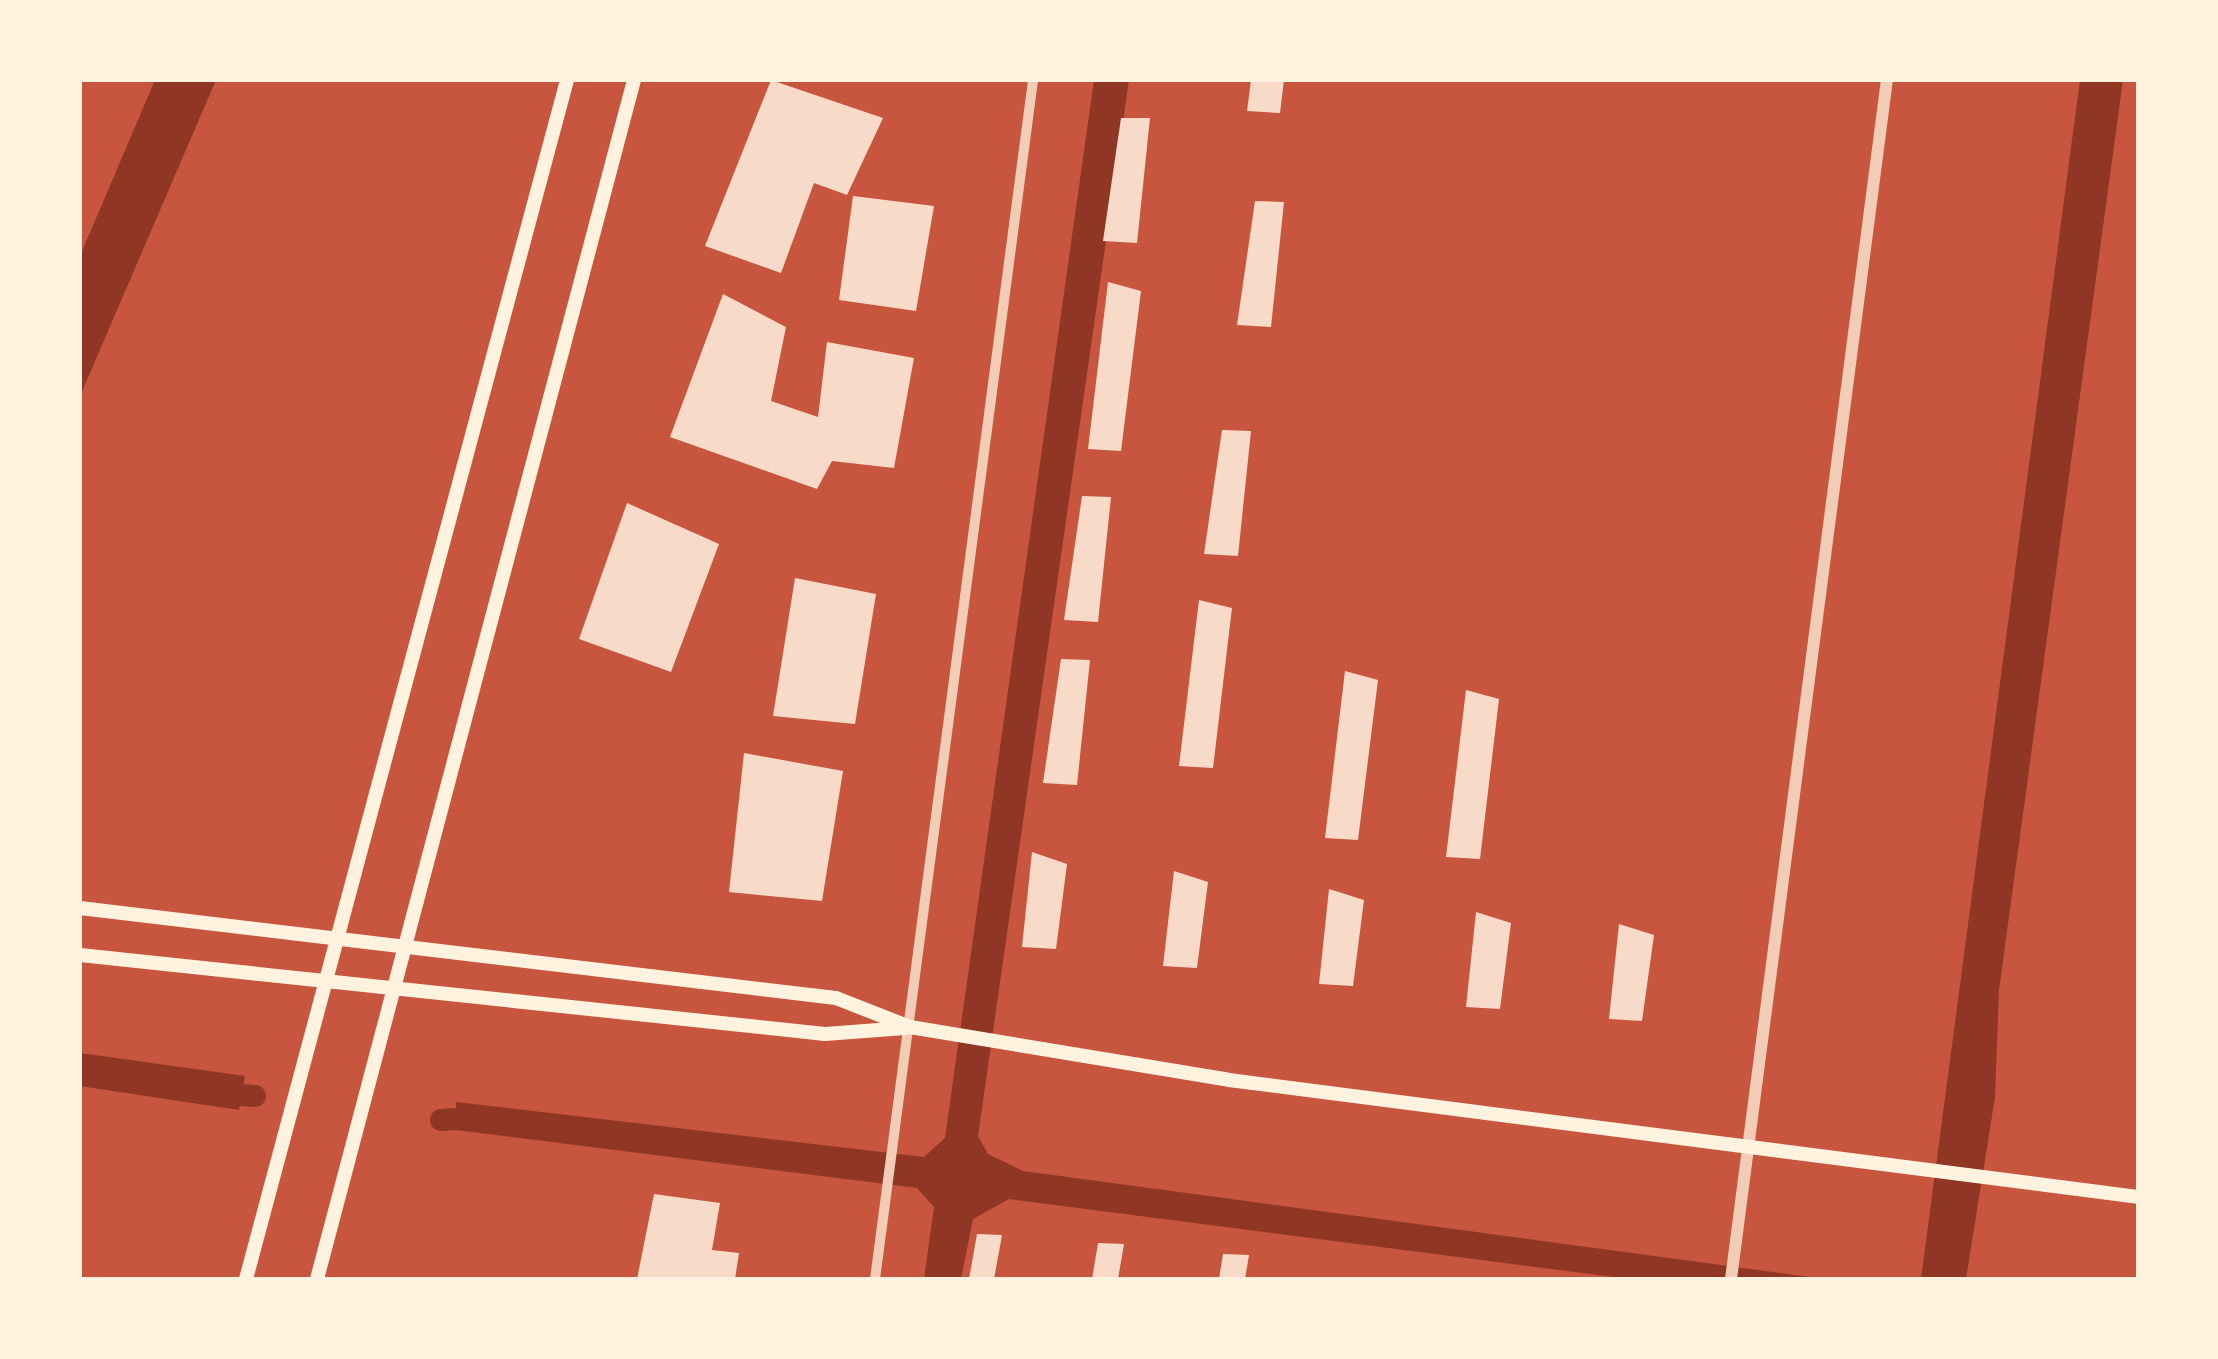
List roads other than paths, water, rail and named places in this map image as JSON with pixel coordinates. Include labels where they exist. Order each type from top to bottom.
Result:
[{"type":"main road","points":[[246,1279],[567,80]]},
{"type":"main road","points":[[317,1279],[398,990],[634,80]]},
{"type":"main road","points":[[80,908],[836,998],[910,1027],[955,1036],[1748,1148],[2138,1197]]},
{"type":"main road","points":[[80,955],[825,1034],[910,1027]]},
{"type":"street","points":[[875,1279],[1034,80]]},
{"type":"street","points":[[1731,1279],[1887,80]]},
{"type":"waterway","points":[[241,1095],[255,1096]]},
{"type":"waterway","points":[[441,1120],[456,1119]]}]
